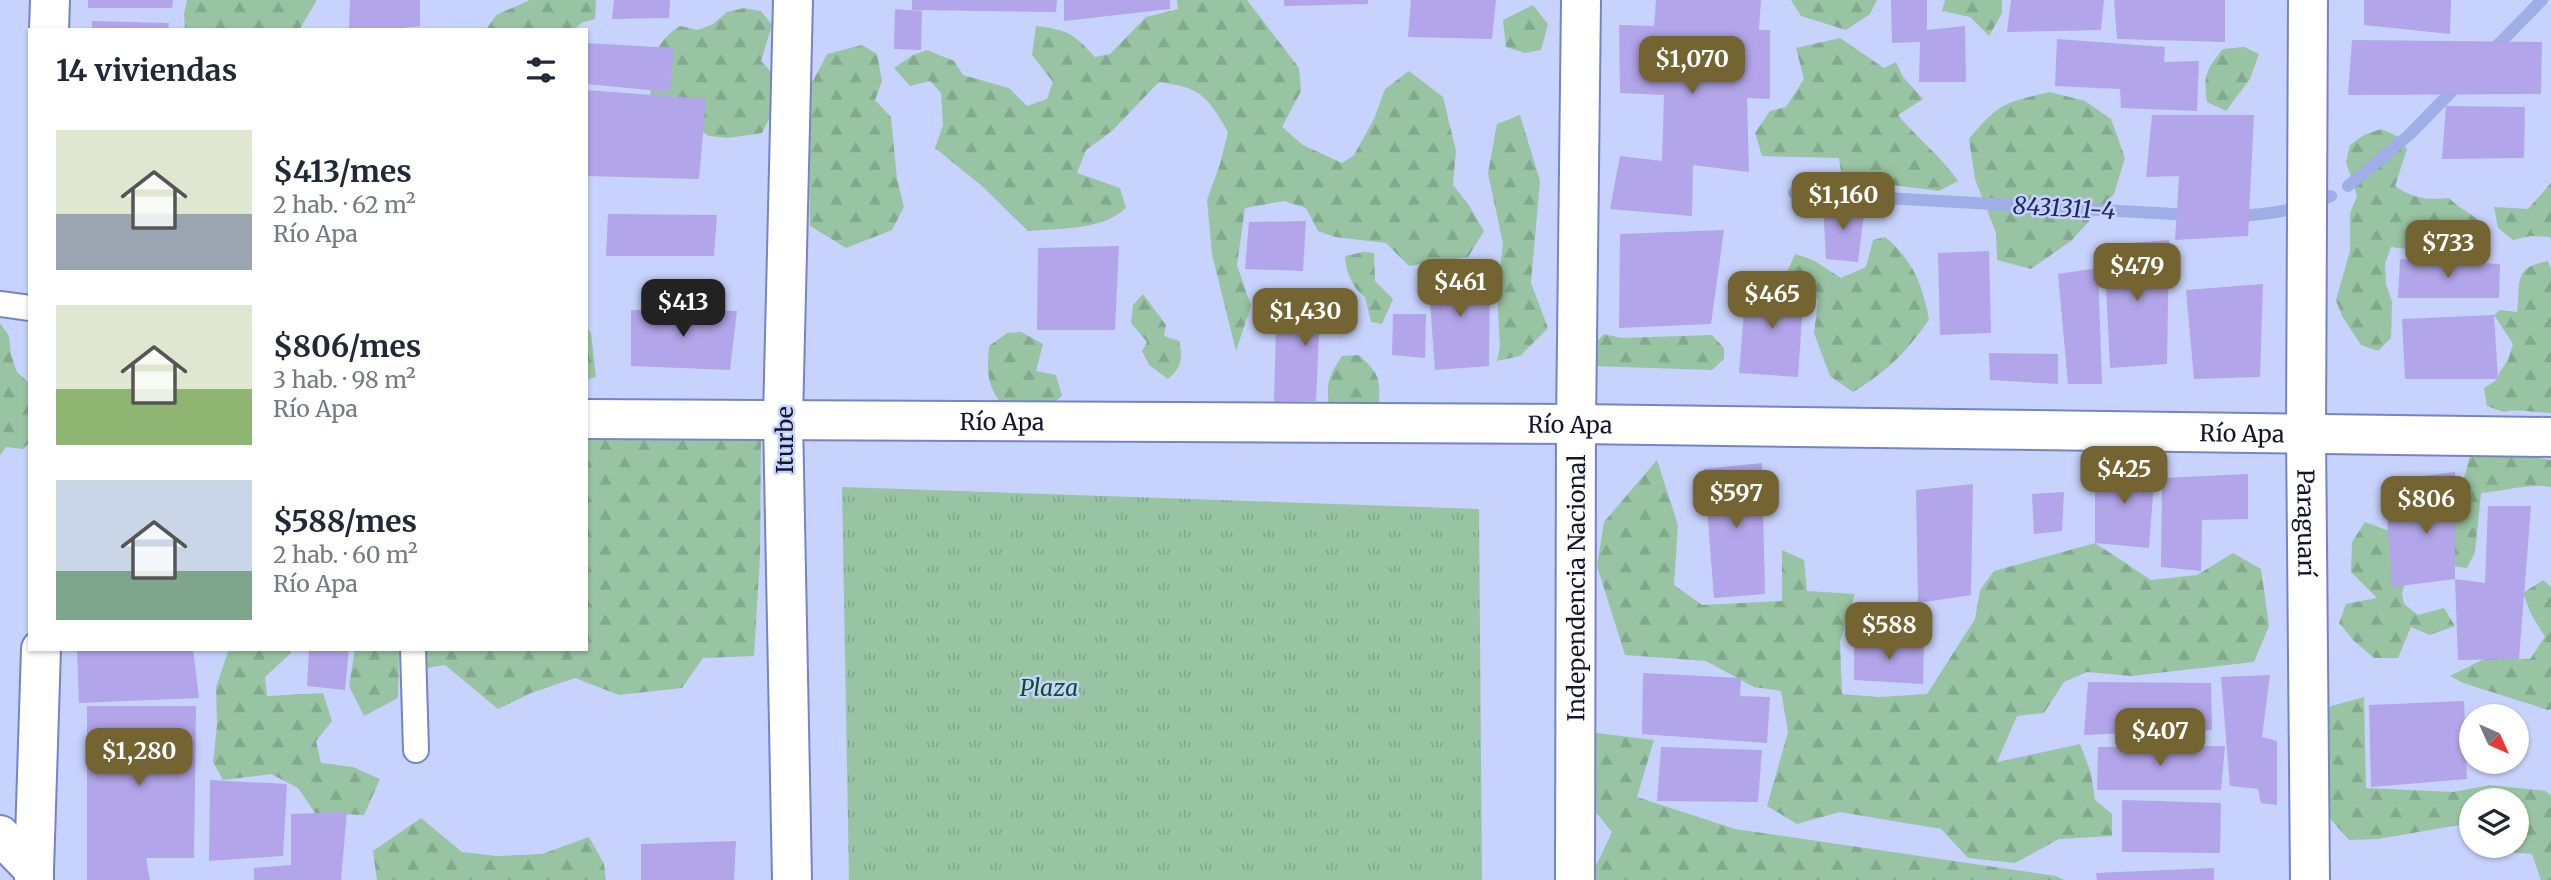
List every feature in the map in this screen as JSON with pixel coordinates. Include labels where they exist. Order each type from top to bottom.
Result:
[{"type":"street","points":[[49,28],[50,0]]},
{"type":"street","name":"Iturbe","points":[[792,880],[783,419],[793,0]]},
{"type":"street","name":"Independencia Nacional","points":[[1575,880],[1576,424],[1581,0]]},
{"type":"street","name":"Paraguarí","points":[[2308,0],[2306,432],[2310,880]]},
{"type":"street","name":"Río Apa","points":[[588,419],[1576,424],[2551,437]]},
{"type":"street","points":[[34,875],[41,651]]},
{"type":"street","points":[[0,835],[34,875]]},
{"type":"lane","points":[[0,304],[28,308]]},
{"type":"lane","points":[[413,651],[416,750]]},
{"type":"green space","points":[[187,0],[317,0],[300,28],[185,28]]},
{"type":"green space","points":[[530,0],[596,0],[595,19],[581,23],[576,28],[487,28],[496,15]]},
{"type":"green space","points":[[1177,0],[1247,0],[1299,68],[1301,91],[1282,127],[1303,145],[1342,163],[1354,155],[1374,119],[1385,89],[1409,71],[1443,97],[1456,151],[1453,185],[1484,231],[1468,257],[1409,266],[1386,243],[1335,237],[1318,231],[1306,208],[1284,201],[1245,208],[1237,265],[1251,306],[1236,351],[1212,254],[1207,200],[1228,132],[1202,96],[1185,87],[1159,82],[1112,131],[1086,150],[1077,173],[1120,188],[1126,208],[1105,221],[1092,225],[1028,231],[982,186],[935,148],[943,125],[941,93],[930,81],[910,86],[894,68],[913,55],[927,50],[954,61],[963,75],[1009,88],[1027,106],[1047,99],[1053,82],[1032,55],[1036,26],[1069,34],[1095,57],[1110,54],[1146,17],[1178,9]]},
{"type":"green space","points":[[1791,0],[1877,0],[1870,14],[1846,30],[1801,16]]},
{"type":"green space","points":[[1945,0],[2002,0],[2002,13],[1989,36],[1970,17],[1942,11]]},
{"type":"green space","points":[[1533,5],[1548,24],[1541,50],[1525,53],[1506,47],[1503,20]]},
{"type":"green space","points":[[744,8],[761,11],[772,25],[761,61],[772,73],[772,113],[762,133],[728,138],[709,136],[650,101],[654,59],[663,42],[680,26],[698,30],[713,24],[727,12]]},
{"type":"green space","points":[[1840,38],[1884,68],[1896,62],[1903,77],[1923,99],[1898,115],[1958,181],[1939,191],[1869,182],[1843,186],[1839,158],[1762,156],[1755,133],[1770,111],[1786,107],[1804,79],[1796,48]]},
{"type":"green space","points":[[862,45],[877,54],[882,81],[875,100],[891,117],[897,179],[904,207],[892,230],[846,248],[810,226],[809,122],[812,83],[827,54]]},
{"type":"green space","points":[[2244,47],[2259,54],[2250,79],[2226,111],[2207,102],[2207,74],[2223,49]]},
{"type":"green space","points":[[2050,92],[2085,101],[2111,119],[2125,158],[2114,194],[2071,241],[2031,269],[1997,260],[1996,233],[1975,179],[1969,139],[1988,118],[2004,106]]},
{"type":"green space","points":[[1520,115],[1540,181],[1531,283],[1548,328],[1520,356],[1497,361],[1500,346],[1497,296],[1503,244],[1488,173],[1497,124]]},
{"type":"green space","points":[[2381,129],[2397,136],[2407,149],[2395,186],[2421,198],[2449,198],[2488,231],[2471,239],[2454,235],[2409,249],[2391,247],[2385,264],[2386,284],[2392,302],[2391,338],[2378,351],[2361,345],[2342,316],[2336,300],[2350,251],[2350,213],[2357,196],[2346,162],[2350,145],[2364,135]]},
{"type":"green space","points":[[2551,183],[2551,241],[2550,237],[2531,236],[2513,240],[2498,228],[2494,207],[2528,209]]},
{"type":"green space","points":[[1885,237],[1910,264],[1924,296],[1929,320],[1896,360],[1853,392],[1830,376],[1814,333],[1818,300],[1787,272],[1795,254],[1813,260],[1841,278],[1866,267],[1873,240]]},
{"type":"green space","points":[[1374,253],[1375,281],[1393,299],[1382,324],[1371,322],[1365,297],[1353,284],[1347,268],[1345,256]]},
{"type":"green space","points":[[2548,261],[2551,270],[2551,413],[2504,412],[2487,406],[2484,388],[2498,379],[2513,344],[2494,315],[2500,310],[2517,312],[2523,272],[2529,267]]},
{"type":"green space","points":[[1143,294],[1166,325],[1164,336],[1179,341],[1180,362],[1168,379],[1149,365],[1142,351],[1147,342],[1131,323],[1133,305]]},
{"type":"green space","points":[[0,323],[9,336],[11,355],[17,372],[28,382],[28,444],[23,449],[6,447],[0,456]]},
{"type":"green space","points":[[588,329],[591,333],[596,377],[588,379]]},
{"type":"green space","points":[[1021,332],[1043,344],[1036,371],[1056,375],[1062,396],[1050,405],[1003,406],[993,391],[988,370],[989,346],[1007,333]]},
{"type":"green space","points":[[1604,334],[1621,338],[1712,335],[1724,348],[1724,359],[1712,370],[1592,366],[1592,346]]},
{"type":"green space","points":[[1359,355],[1377,377],[1379,405],[1330,410],[1328,387],[1334,370],[1342,356]]},
{"type":"green space","points":[[588,419],[761,438],[760,556],[754,656],[703,658],[682,688],[619,695],[575,678],[531,693],[498,709],[445,665],[420,669],[422,651],[588,651]]},
{"type":"green space","points":[[2522,433],[2540,458],[2551,460],[2551,487],[2525,487],[2481,493],[2475,552],[2467,568],[2443,565],[2442,511],[2463,482],[2472,448]]},
{"type":"green space","points":[[1657,460],[1678,525],[1674,585],[1702,605],[1782,601],[1782,550],[1804,560],[1807,591],[1855,594],[1840,642],[1842,694],[1879,697],[1927,694],[1975,619],[1980,590],[1994,571],[2095,543],[2151,580],[2197,575],[2233,553],[2261,569],[2269,626],[2254,662],[2131,676],[2087,672],[2064,682],[2044,713],[2017,716],[1997,762],[2080,744],[2091,773],[2095,800],[2112,814],[2112,836],[2059,839],[2015,863],[1968,858],[1941,829],[1840,812],[1797,824],[1767,806],[1788,732],[1781,691],[1754,687],[1706,661],[1625,655],[1597,566],[1604,522]]},
{"type":"green space","name":"Plaza","points":[[842,487],[1479,509],[1482,880],[849,880]]},
{"type":"green space","points":[[2365,522],[2405,537],[2410,565],[2402,594],[2404,604],[2418,615],[2444,608],[2455,626],[2430,635],[2411,627],[2398,658],[2374,658],[2354,641],[2339,623],[2346,604],[2377,598],[2351,572],[2352,542]]},
{"type":"green space","points":[[2543,580],[2551,587],[2551,709],[2463,683],[2450,676],[2486,658],[2530,659],[2545,637],[2531,614],[2523,593]]},
{"type":"green space","points":[[228,651],[290,651],[265,677],[267,696],[323,693],[332,721],[316,741],[321,763],[353,767],[380,779],[364,815],[315,813],[298,788],[271,774],[223,780],[213,762],[217,725],[216,687]]},
{"type":"green space","points":[[355,651],[399,651],[398,698],[364,716],[349,686]]},
{"type":"green space","points":[[2364,697],[2366,788],[2459,791],[2459,825],[2378,839],[2349,840],[2319,806],[2324,708]]},
{"type":"green space","points":[[1597,733],[1654,740],[1637,797],[1735,829],[2056,876],[2064,880],[1592,880],[1591,876],[1612,832],[1564,773]]},
{"type":"green space","points":[[2490,785],[2518,788],[2474,788]]},
{"type":"green space","points":[[2529,789],[2546,791],[2551,796],[2551,880],[2541,880],[2532,854],[2529,854]]},
{"type":"green space","points":[[421,818],[462,852],[497,856],[542,854],[589,837],[604,864],[606,880],[377,880],[373,851]]},
{"type":"building","points":[[88,0],[173,0],[172,8],[88,8]]},
{"type":"building","points":[[350,0],[420,0],[420,26],[349,28]]},
{"type":"building","points":[[614,0],[670,0],[669,18],[612,19]]},
{"type":"building","points":[[912,0],[1057,0],[1056,12],[912,10]]},
{"type":"building","points":[[1064,0],[1170,0],[1170,9],[1064,21]]},
{"type":"building","points":[[1284,0],[1368,0],[1368,4],[1284,6]]},
{"type":"building","points":[[1411,0],[1496,0],[1492,39],[1408,37]]},
{"type":"building","points":[[1656,0],[1761,0],[1759,30],[1770,30],[1770,99],[1747,98],[1749,172],[1693,165],[1692,216],[1610,209],[1620,156],[1662,161],[1664,95],[1620,93],[1619,25],[1654,26]]},
{"type":"building","points":[[1891,0],[1927,0],[1927,30],[1965,26],[1966,82],[1919,82],[1920,42],[1892,43]]},
{"type":"building","points":[[2011,0],[2104,0],[2101,30],[2007,32]]},
{"type":"building","points":[[2114,0],[2225,0],[2225,42],[2117,39]]},
{"type":"building","points":[[2364,0],[2451,0],[2450,34],[2364,25]]},
{"type":"building","points":[[895,9],[922,11],[921,50],[894,49]]},
{"type":"building","points":[[92,21],[169,23],[168,28],[92,28]]},
{"type":"building","points":[[2057,39],[2165,47],[2164,62],[2199,61],[2197,111],[2121,108],[2120,89],[2055,86]]},
{"type":"building","points":[[2352,40],[2542,42],[2541,94],[2348,95]]},
{"type":"building","points":[[588,43],[674,48],[670,92],[588,84]]},
{"type":"building","points":[[588,90],[706,99],[699,179],[588,176]]},
{"type":"building","points":[[2446,106],[2525,107],[2524,158],[2442,159]]},
{"type":"building","points":[[2152,115],[2254,115],[2248,236],[2175,240],[2179,176],[2146,177]]},
{"type":"building","points":[[1823,204],[1865,206],[1858,262],[1826,259]]},
{"type":"building","points":[[608,214],[717,215],[714,256],[606,256]]},
{"type":"building","points":[[1306,221],[1303,271],[1245,269],[1249,222]]},
{"type":"building","points":[[1724,230],[1711,324],[1619,328],[1620,234]]},
{"type":"building","points":[[2169,240],[2167,364],[2110,368],[2104,245]]},
{"type":"building","points":[[1119,246],[1115,330],[1037,330],[1038,248]]},
{"type":"building","points":[[1989,251],[1991,333],[1940,335],[1938,253]]},
{"type":"building","points":[[2400,259],[2500,264],[2499,298],[2398,298]]},
{"type":"building","points":[[2098,268],[2102,384],[2068,384],[2058,274]]},
{"type":"building","points":[[1490,271],[1489,366],[1435,370],[1428,275]]},
{"type":"building","points":[[2263,284],[2260,377],[2194,379],[2186,290]]},
{"type":"building","points":[[1746,285],[1804,288],[1798,377],[1739,373]]},
{"type":"building","points":[[1303,295],[1345,296],[1341,334],[1319,333],[1316,401],[1274,402],[1276,325],[1300,326]]},
{"type":"building","points":[[631,310],[737,311],[730,370],[631,366]]},
{"type":"building","points":[[1393,314],[1426,314],[1425,358],[1392,355]]},
{"type":"building","points":[[2494,315],[2498,379],[2405,379],[2402,319]]},
{"type":"building","points":[[1989,353],[2058,354],[2058,384],[1990,380]]},
{"type":"building","points":[[1762,463],[1765,594],[1714,598],[1704,469]]},
{"type":"building","points":[[2095,466],[2155,469],[2149,548],[2095,543]]},
{"type":"building","points":[[2455,472],[2455,579],[2392,587],[2387,517],[2423,514],[2423,476]]},
{"type":"building","points":[[2248,474],[2248,519],[2202,520],[2201,571],[2161,567],[2162,478]]},
{"type":"building","points":[[1973,484],[1971,595],[1918,603],[1916,490]]},
{"type":"building","points":[[2064,492],[2062,531],[2034,534],[2032,494]]},
{"type":"building","points":[[2488,506],[2531,506],[2519,659],[2458,660],[2455,579],[2485,583]]},
{"type":"building","points":[[1854,642],[1924,642],[1923,684],[1854,680]]},
{"type":"building","points":[[77,651],[193,651],[199,698],[79,703]]},
{"type":"building","points":[[309,651],[349,651],[345,690],[307,686]]},
{"type":"building","points":[[1643,673],[1741,678],[1740,696],[1770,697],[1767,743],[1642,734]]},
{"type":"building","points":[[2270,675],[2262,737],[2277,741],[2277,805],[2261,803],[2258,789],[2230,786],[2221,677]]},
{"type":"building","points":[[2088,682],[2211,683],[2212,730],[2084,735]]},
{"type":"building","points":[[2464,701],[2464,704],[2459,704],[2459,774],[2467,774],[2467,779],[2371,787],[2369,705]]},
{"type":"building","points":[[87,706],[196,706],[194,858],[146,858],[150,880],[87,880]]},
{"type":"building","points":[[2225,746],[2221,790],[2097,790],[2098,747]]},
{"type":"building","points":[[1661,747],[1762,750],[1758,802],[1657,801]]},
{"type":"building","points":[[210,780],[287,784],[283,856],[209,861]]},
{"type":"building","points":[[2122,800],[2221,803],[2220,853],[2122,852]]},
{"type":"building","points":[[347,812],[341,880],[254,880],[254,868],[291,865],[291,814]]},
{"type":"building","points":[[736,841],[734,880],[641,880],[641,844]]},
{"type":"building","points":[[2214,868],[2214,880],[2097,880],[2096,873]]},
{"type":"waterway","name":"8431311-4","points":[[2491,52],[2542,0]]},
{"type":"waterway","name":"8431311-4","points":[[2348,186],[2409,135],[2458,85]]},
{"type":"waterway","name":"8431311-4","points":[[1794,193],[2192,215]]},
{"type":"waterway","name":"8431311-4","points":[[2234,216],[2284,211],[2331,196]]}]
